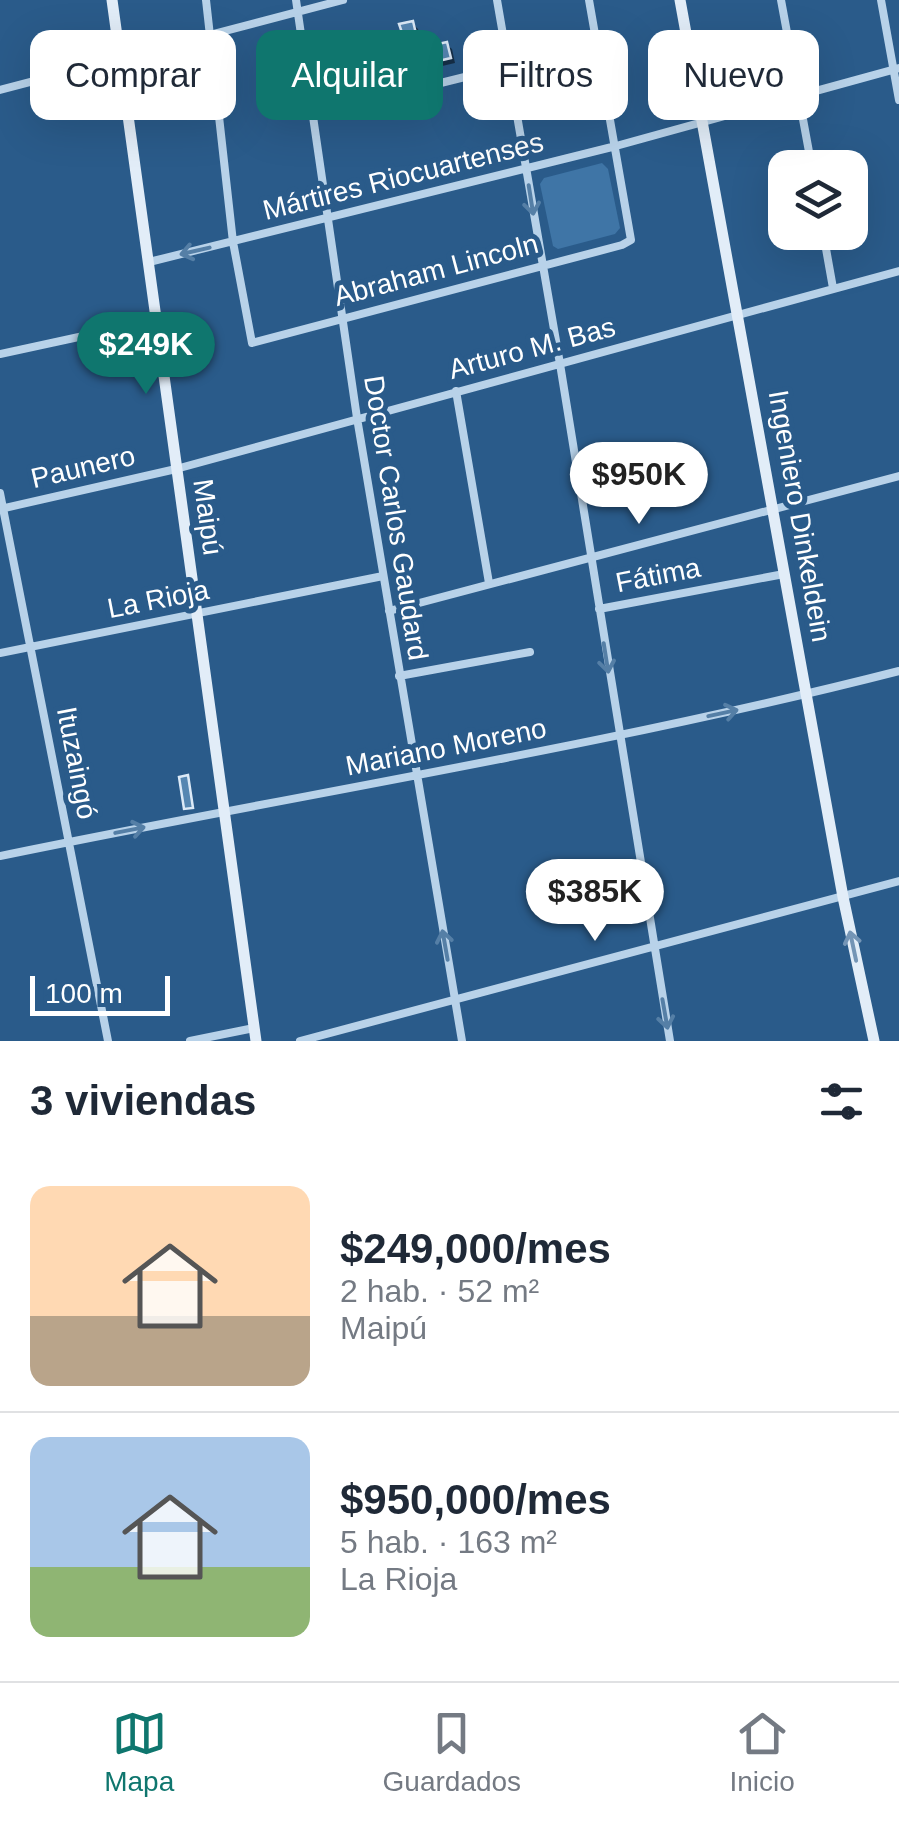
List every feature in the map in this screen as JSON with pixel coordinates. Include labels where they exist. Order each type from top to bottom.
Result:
[{"type":"main road","name":"Maipú","points":[[112,0],[116,30]]},
{"type":"main road","name":"Ingeniero Dinkeldein","points":[[680,0],[843,897],[874,1041]]},
{"type":"main road","name":"Maipú","points":[[129,120],[227,810],[255,1035]]},
{"type":"street","points":[[206,0],[210,30]]},
{"type":"street","name":"Doctor Carlos Gaudard","points":[[296,0],[300,30]]},
{"type":"street","points":[[230,30],[343,0]]},
{"type":"street","points":[[497,0],[502,30]]},
{"type":"street","points":[[588,0],[616,146]]},
{"type":"street","points":[[781,0],[787,30]]},
{"type":"street","points":[[881,0],[899,100]]},
{"type":"street","name":"Mártires Riocuartenses","points":[[819,89],[896,69]]},
{"type":"street","points":[[0,90],[30,82]]},
{"type":"street","points":[[220,120],[233,242]]},
{"type":"street","name":"Doctor Carlos Gaudard","points":[[313,120],[357,418],[462,1041]]},
{"type":"street","points":[[518,120],[670,1041]]},
{"type":"street","name":"Mártires Riocuartenses","points":[[148,262],[711,120]]},
{"type":"street","points":[[804,120],[809,150]]},
{"type":"street","name":"Abraham Lincoln","points":[[233,242],[252,343],[622,245],[630,240],[616,146]]},
{"type":"street","points":[[826,250],[832,288]]},
{"type":"street","name":"Arturo M. Bas","points":[[176,468],[899,271]]},
{"type":"street","points":[[0,354],[157,320]]},
{"type":"street","points":[[456,392],[489,583]]},
{"type":"street","name":"Paunero","points":[[2,509],[176,468]]},
{"type":"street","points":[[389,611],[899,476]]},
{"type":"street","name":"Ituzaingó","points":[[0,493],[108,1041]]},
{"type":"street","name":"Fátima","points":[[599,610],[784,574]]},
{"type":"street","name":"La Rioja","points":[[0,654],[383,576]]},
{"type":"street","points":[[400,676],[530,652]]},
{"type":"street","name":"Mariano Moreno","points":[[0,856],[618,736],[899,671]]},
{"type":"street","points":[[300,1041],[899,882]]},
{"type":"street","points":[[190,1041],[255,1035]]},
{"type":"shaded area","points":[[602,163],[608,169],[620,228],[615,234],[558,249],[553,246],[540,184],[544,178]]},
{"type":"building","points":[[413,21],[415,30],[401,30],[399,24]]},
{"type":"building","points":[[447,42],[451,58],[443,60],[443,43]]},
{"type":"building","points":[[188,775],[193,808],[184,809],[179,777]]}]
